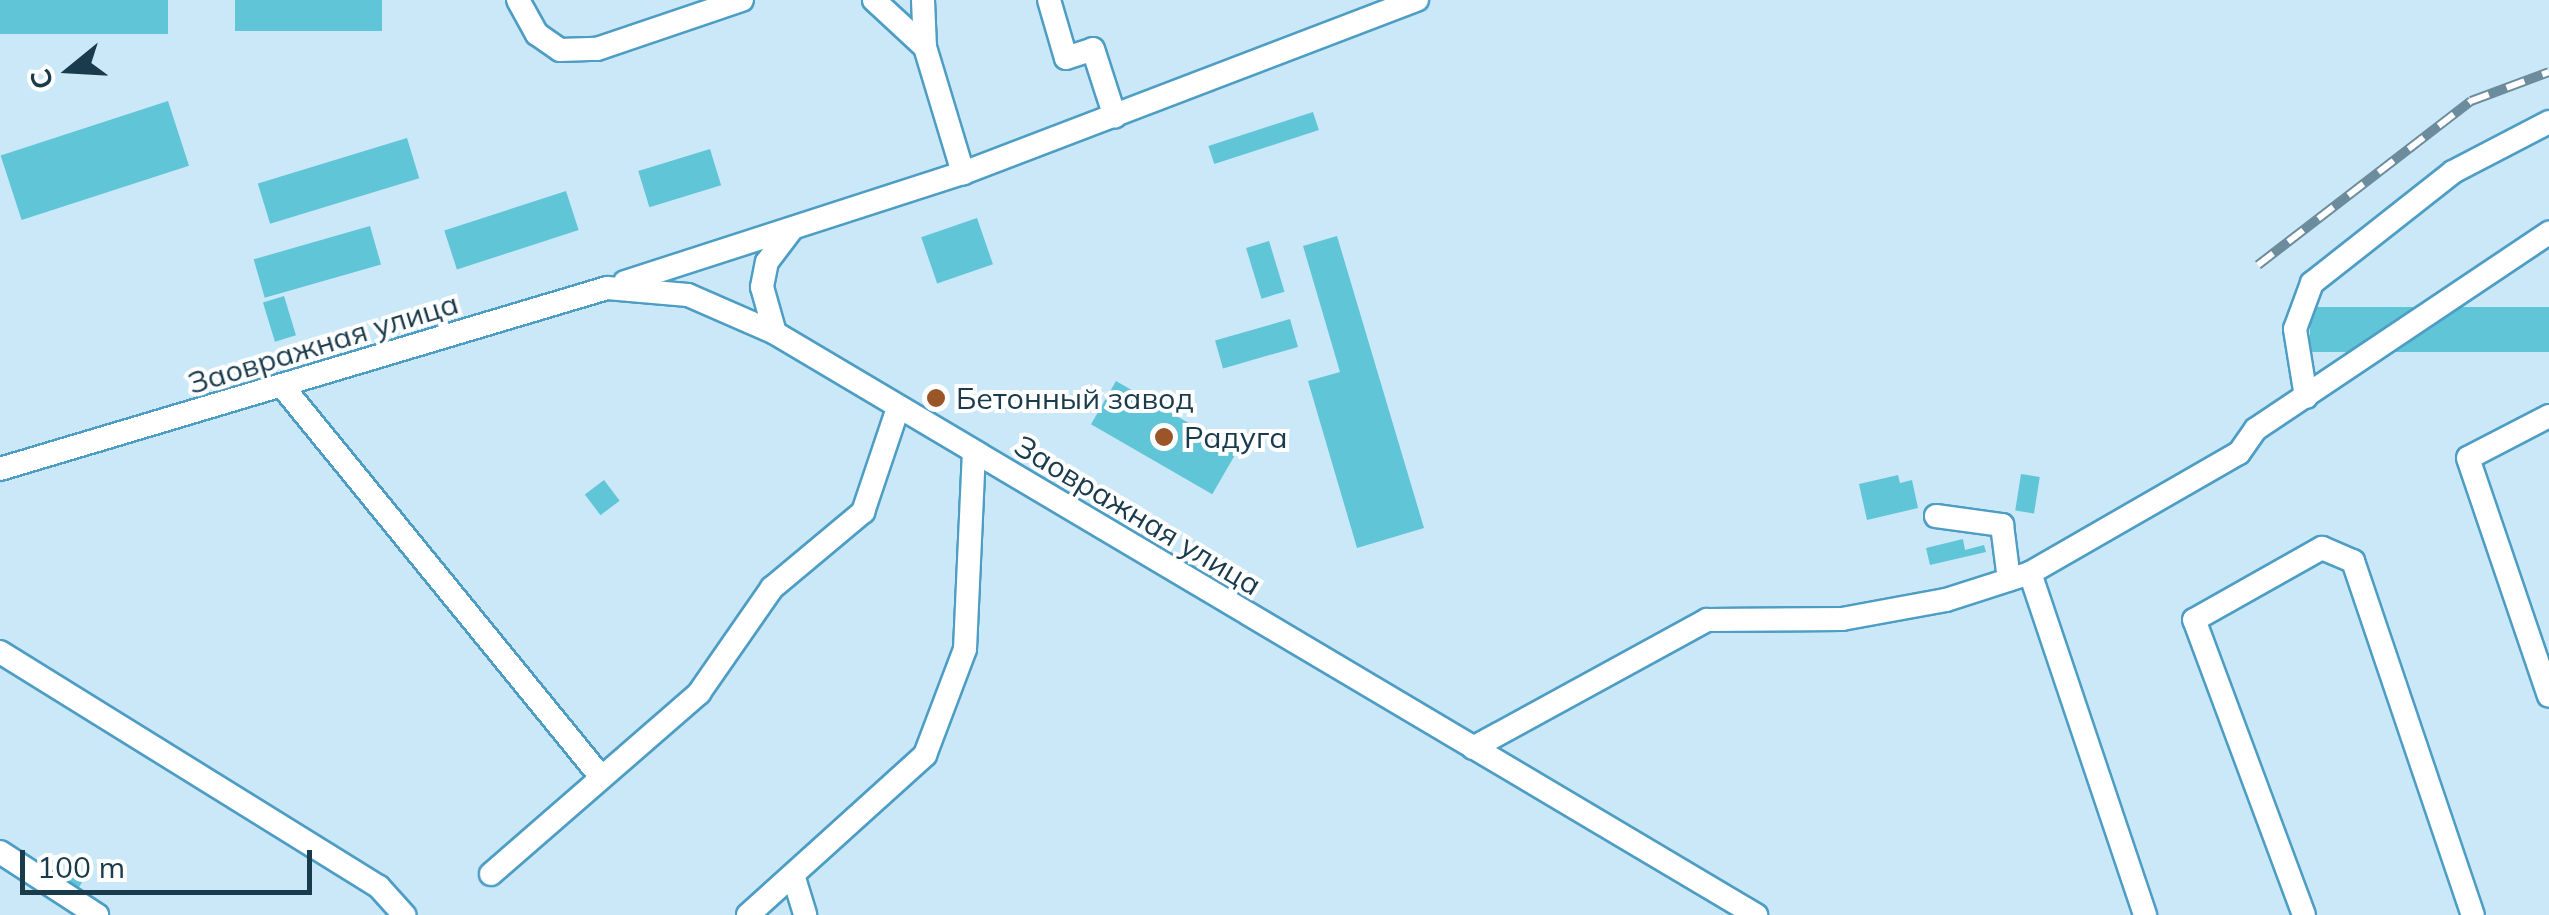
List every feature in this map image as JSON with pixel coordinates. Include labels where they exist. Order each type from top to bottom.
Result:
[{"type":"street","points":[[518,0],[537,34],[560,50],[596,49],[742,0]]},
{"type":"street","points":[[874,0],[925,47]]},
{"type":"street","points":[[923,0],[925,47],[963,174]]},
{"type":"street","points":[[1049,0],[1066,58],[1093,49],[1115,117]]},
{"type":"street","points":[[607,288],[963,174],[1399,6]]},
{"type":"street","points":[[2306,397],[2295,330],[2312,283],[2453,172],[2549,122]]},
{"type":"street","points":[[776,333],[762,286],[766,262],[794,228]]},
{"type":"street","points":[[1473,748],[1707,620],[1842,619],[2019,576],[2239,453],[2256,429],[2549,233]]},
{"type":"street","name":"Заовражная улица","points":[[0,469],[607,288],[688,295],[776,333],[1756,915]]},
{"type":"street","points":[[283,387],[600,778]]},
{"type":"street","points":[[490,874],[699,693],[772,588],[863,512],[898,408]]},
{"type":"street","points":[[2549,416],[2468,458],[2549,696]]},
{"type":"street","points":[[748,915],[794,878],[925,754],[965,649],[974,453]]},
{"type":"street","points":[[1936,516],[2002,525],[2145,915]]},
{"type":"street","points":[[2304,915],[2194,620],[2322,548],[2352,561],[2473,915]]},
{"type":"street","points":[[0,652],[379,888],[404,915]]},
{"type":"street","points":[[0,852],[97,915]]},
{"type":"street","points":[[794,878],[805,915]]},
{"type":"building","points":[[0,0],[168,0],[168,34],[0,34]]},
{"type":"building","points":[[235,0],[382,0],[382,31],[235,31]]},
{"type":"building","points":[[168,101],[189,166],[22,220],[1,155]]},
{"type":"building","points":[[1313,112],[1319,130],[1214,164],[1208,146]]},
{"type":"building","points":[[407,138],[419,178],[270,224],[258,184]]},
{"type":"building","points":[[710,149],[721,185],[649,207],[638,171]]},
{"type":"building","points":[[566,191],[579,230],[457,270],[444,231]]},
{"type":"building","points":[[977,218],[993,264],[937,284],[921,237]]},
{"type":"building","points":[[370,226],[381,264],[265,298],[254,259]]},
{"type":"building","points":[[1337,236],[1424,528],[1357,548],[1308,381],[1340,372],[1303,246]]},
{"type":"building","points":[[1269,241],[1284,292],[1262,299],[1246,248]]},
{"type":"building","points":[[284,296],[296,335],[275,342],[263,302]]},
{"type":"building","points":[[2310,307],[2549,307],[2549,352],[2310,352]]},
{"type":"building","points":[[1290,319],[1298,347],[1223,368],[1215,340]]},
{"type":"building","name":"Радуга","points":[[1116,381],[1237,451],[1212,494],[1091,424]]},
{"type":"building","points":[[2021,474],[2040,477],[2034,514],[2015,511]]},
{"type":"building","points":[[1898,475],[1900,483],[1912,480],[1918,508],[1867,520],[1859,484]]},
{"type":"building","points":[[604,480],[620,501],[600,515],[585,494]]},
{"type":"building","points":[[1963,539],[1965,550],[1984,545],[1986,552],[1930,565],[1926,548]]},
{"type":"building","points":[[72,866],[87,875],[75,894],[61,885]]},
{"type":"railway","points":[[2258,265],[2471,101],[2549,72]]},
{"type":"place","name":"Бетонный завод","points":[[936,398]]},
{"type":"place","name":"Радуга","points":[[1164,437]]}]
